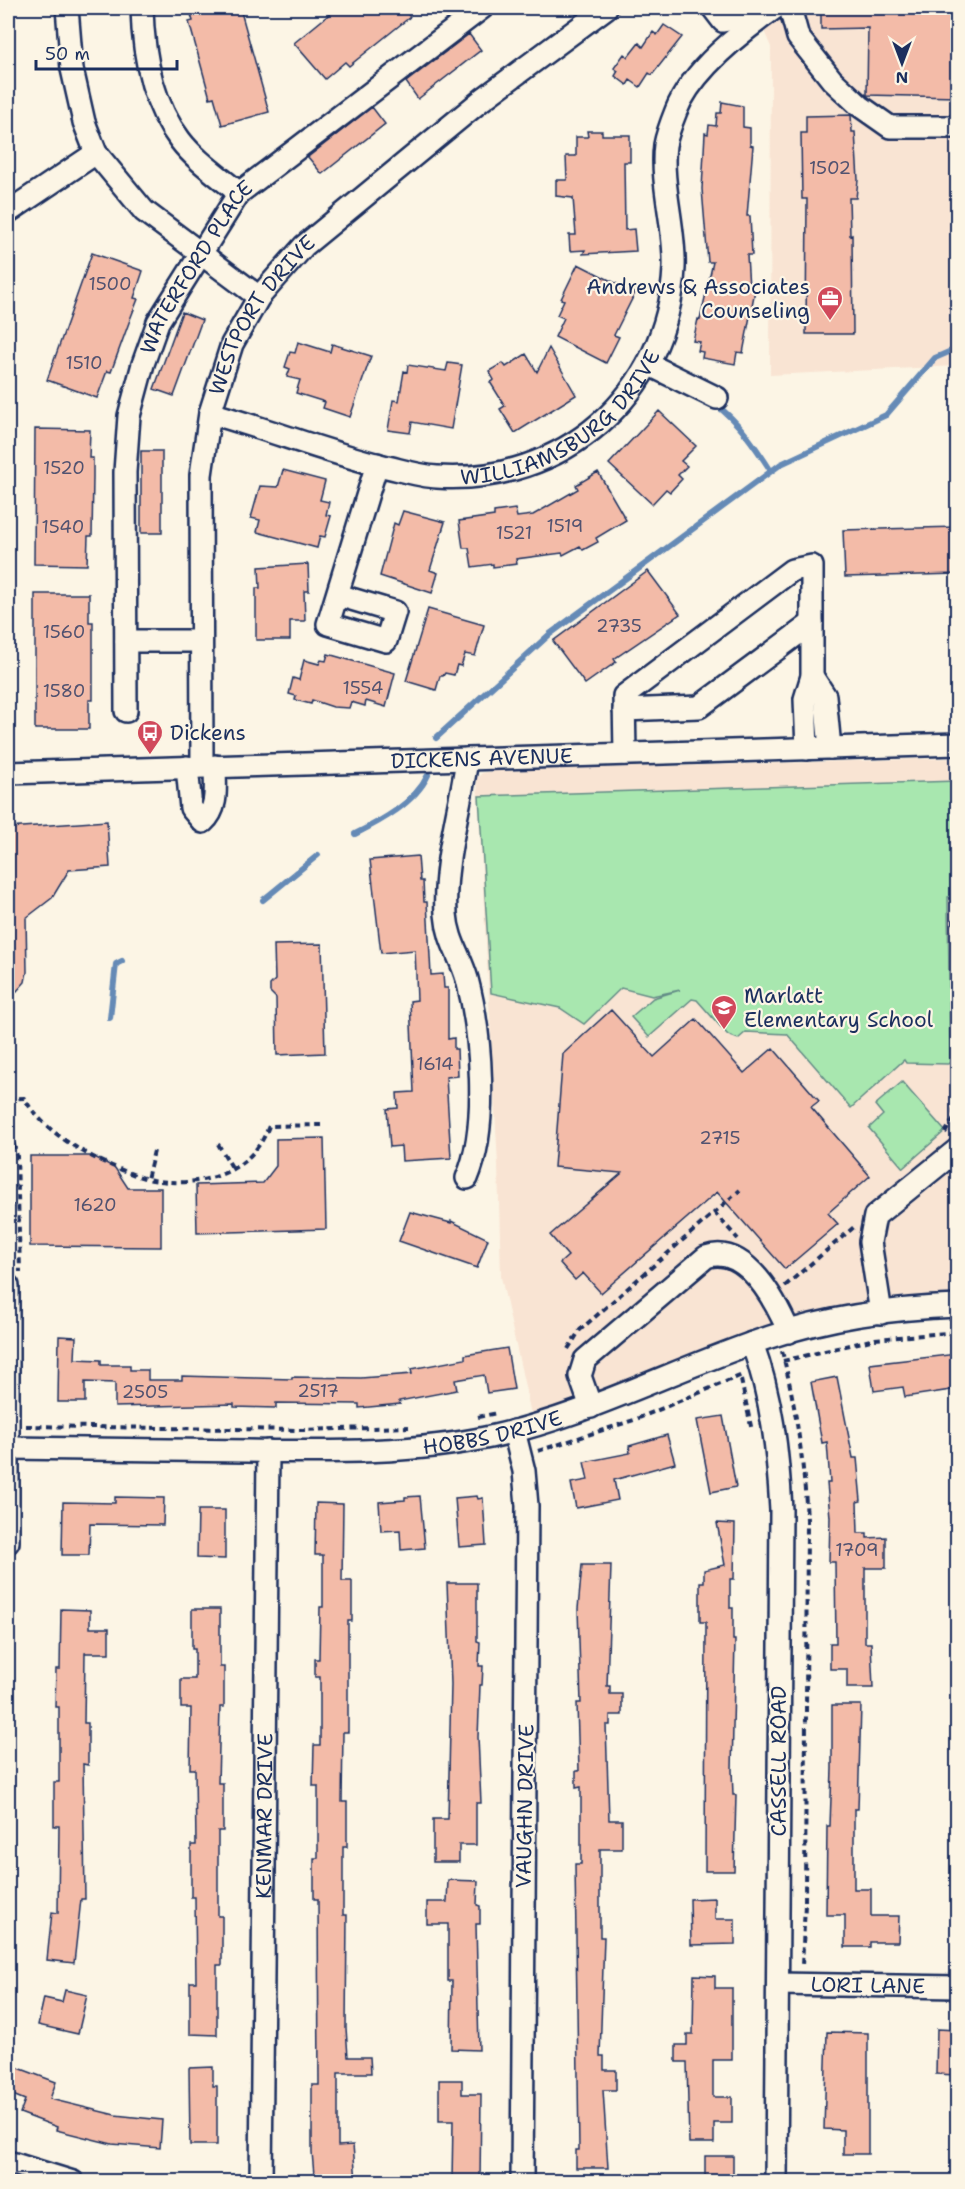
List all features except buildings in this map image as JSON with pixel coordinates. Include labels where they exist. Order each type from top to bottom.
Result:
[{"type":"street","points":[[67,8],[72,69],[84,122],[96,153],[144,211],[259,297]]},
{"type":"street","points":[[142,8],[149,73],[162,111],[181,141],[239,193]]},
{"type":"street","name":"WATERFORD PLACE","points":[[126,711],[124,472],[129,416],[143,363],[158,322],[239,193],[482,8]]},
{"type":"street","name":"WESTPORT DRIVE","points":[[202,766],[201,476],[210,413],[232,344],[259,297],[304,246],[483,99],[606,8]]},
{"type":"street","points":[[713,8],[723,21],[743,18]]},
{"type":"street","name":"WILLIAMSBURG DRIVE","points":[[210,413],[377,464],[435,477],[470,477],[515,470],[562,451],[586,435],[612,413],[648,364],[662,331],[674,267],[665,146],[677,108],[743,18],[775,8]]},
{"type":"street","points":[[790,8],[798,37],[832,80],[860,106],[890,127],[957,127]]},
{"type":"street","points":[[8,212],[96,153]]},
{"type":"street","points":[[648,364],[717,398]]},
{"type":"street","points":[[338,595],[377,464]]},
{"type":"street","points":[[625,754],[624,696],[792,570],[812,566],[812,676],[805,699],[807,748]]},
{"type":"street","points":[[624,710],[699,707],[812,623]]},
{"type":"street","points":[[126,641],[201,641]]},
{"type":"street","points":[[812,676],[825,696],[830,748]]},
{"type":"street","name":"DICKENS AVENUE","points":[[8,773],[957,744]]},
{"type":"street","points":[[467,759],[446,887],[449,936],[465,972],[473,1005],[481,1119],[475,1159],[467,1178]]},
{"type":"street","points":[[881,1313],[870,1242],[874,1216],[957,1149]]},
{"type":"street","points":[[591,1407],[580,1376],[585,1360],[706,1257],[728,1254],[740,1261],[775,1301],[786,1341]]},
{"type":"street","points":[[8,1286],[8,1542]]},
{"type":"street","name":"HOBBS DRIVE","points":[[8,1448],[268,1451],[414,1448],[468,1441],[514,1431],[591,1407],[752,1343],[786,1341],[881,1313],[957,1306]]},
{"type":"street","name":"CASSELL ROAD","points":[[752,1343],[761,1368],[775,1436],[781,1510],[776,2181]]},
{"type":"street","name":"VAUGHN DRIVE","points":[[514,1431],[521,1457],[527,1506],[522,2181]]},
{"type":"street","name":"KENMAR DRIVE","points":[[261,2181],[268,1451]]},
{"type":"street","name":"LORI LANE","points":[[778,1984],[957,1987]]},
{"type":"street","points":[[8,2162],[73,2181]]},
{"type":"path","points":[[938,1139],[947,1131],[954,1118],[954,920],[957,920]]},
{"type":"path","points":[[8,1100],[24,1098],[46,1126],[69,1143],[147,1179],[173,1184],[190,1183],[233,1169],[257,1150],[269,1126],[321,1125]]},
{"type":"path","points":[[8,1123],[17,1156],[22,1270],[8,1286]]},
{"type":"path","points":[[218,1144],[233,1169]]},
{"type":"path","points":[[147,1179],[154,1151]]},
{"type":"path","points":[[568,1346],[580,1330],[740,1190]]},
{"type":"path","points":[[8,1206],[18,1206]]},
{"type":"path","points":[[851,1225],[873,1228]]},
{"type":"path","points":[[850,1237],[851,1225]]},
{"type":"path","points":[[782,1288],[851,1225]]},
{"type":"path","points":[[521,1457],[634,1420],[761,1368],[785,1361],[874,1339],[957,1332]]},
{"type":"path","points":[[786,1341],[785,1361],[795,1402],[805,1477],[807,1520],[805,1904],[801,1985]]},
{"type":"path","points":[[470,1419],[507,1410]]},
{"type":"path","points":[[8,1426],[302,1430],[419,1426]]},
{"type":"shaded area","points":[[754,8],[957,8],[957,366],[770,375],[771,47]]},
{"type":"shaded area","name":"Marlatt Elementary School","points":[[957,758],[957,1294],[897,1298],[836,1308],[750,1330],[607,1389],[531,1414],[501,1277],[498,1165],[477,778],[482,773],[494,771]]},
{"type":"green space","points":[[957,781],[957,896],[948,897],[950,1062],[948,1064],[906,1063],[904,1060],[851,1108],[787,1034],[746,1032],[738,1039],[728,1035],[697,1000],[692,999],[649,1037],[631,1017],[653,998],[680,990],[652,996],[621,988],[584,1024],[560,1008],[491,993],[479,796]]},
{"type":"green space","points":[[902,1082],[945,1131],[903,1168],[869,1128],[883,1115],[875,1105]]},
{"type":"waterway","points":[[436,738],[550,634],[781,464],[886,415],[935,358],[958,348]]},
{"type":"waterway","points":[[715,404],[739,427],[771,471]]},
{"type":"waterway","points":[[355,834],[406,803],[428,775]]},
{"type":"waterway","points":[[263,900],[318,855]]},
{"type":"waterway","points":[[110,1018],[116,964],[122,961]]},
{"type":"place","name":"Andrews & Associates Counseling","points":[[830,322]]},
{"type":"place","name":"Dickens","points":[[150,756]]},
{"type":"place","name":"Marlatt Elementary School","points":[[724,1031]]}]
